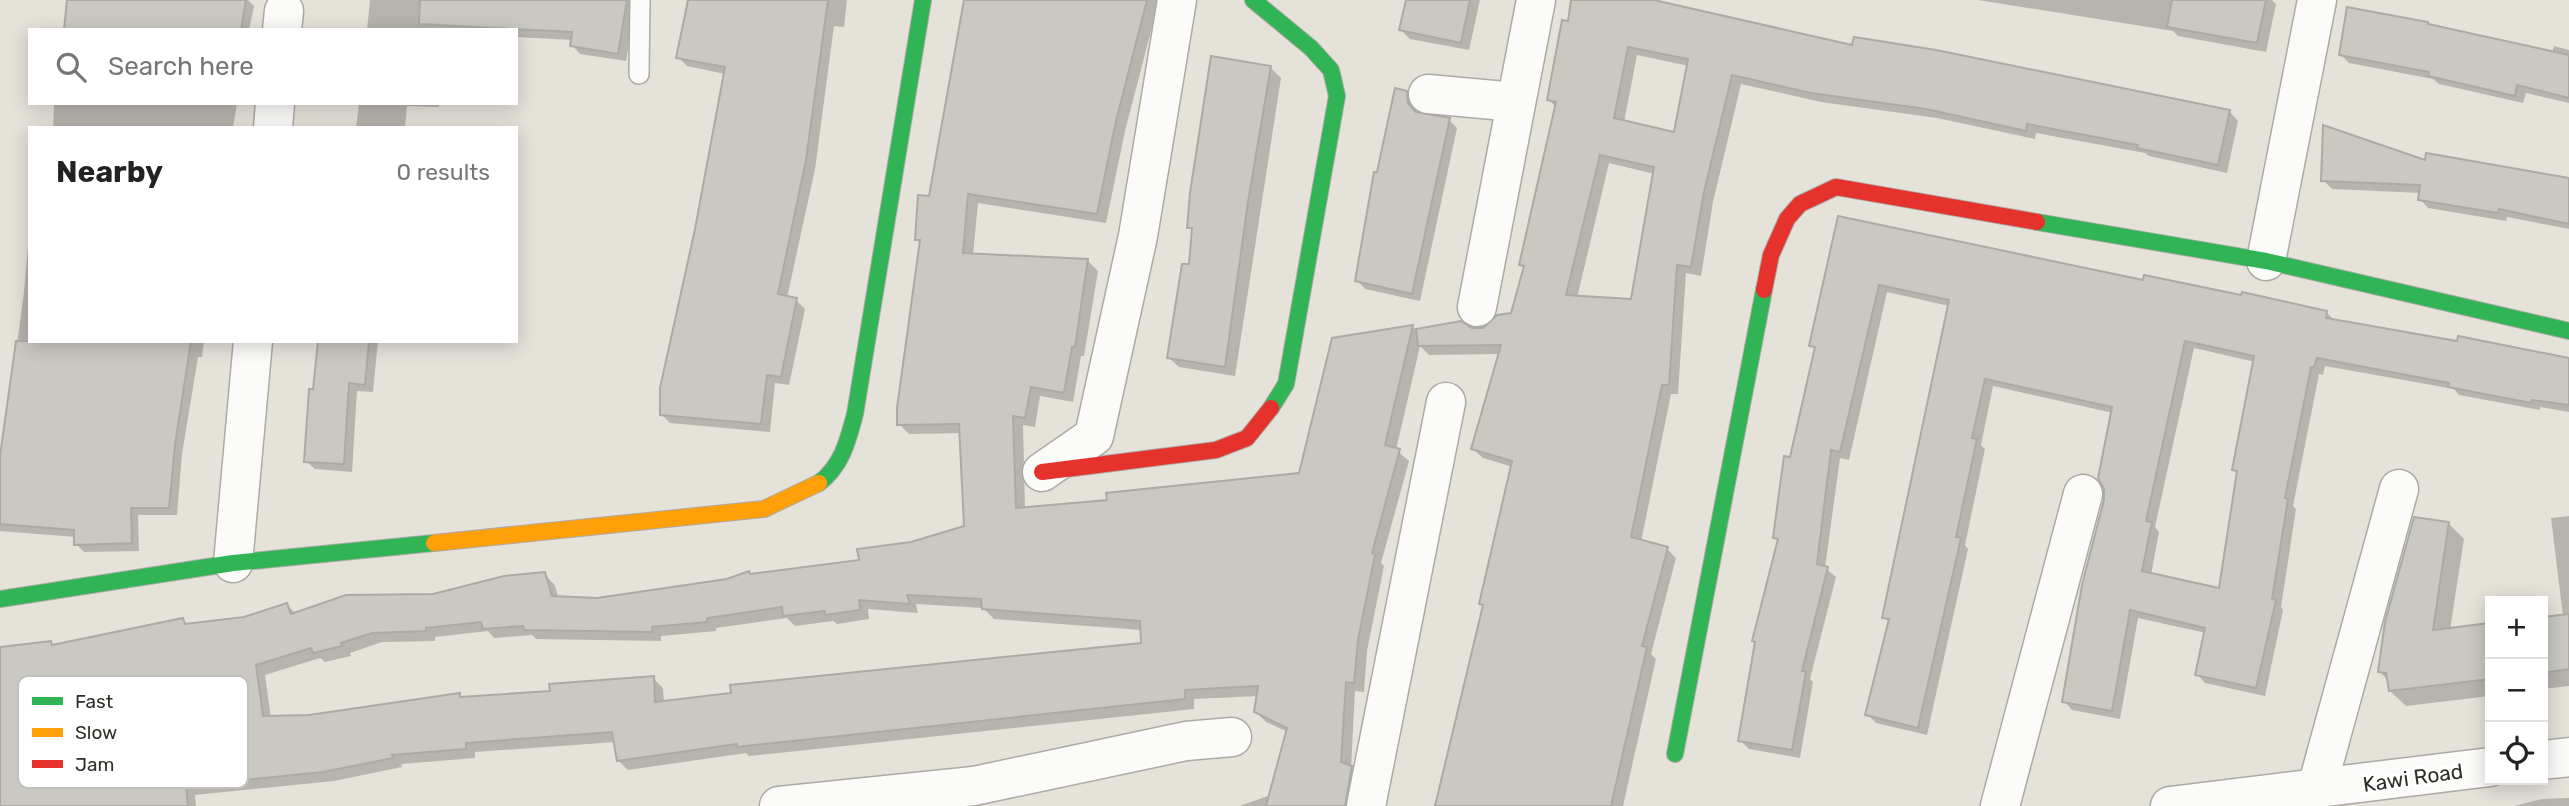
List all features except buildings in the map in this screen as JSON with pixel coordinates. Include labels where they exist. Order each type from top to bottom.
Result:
[{"type":"street","points":[[0,599],[233,563],[764,509],[827,480],[845,453],[855,414],[923,0]]},
{"type":"street","points":[[1042,472],[1094,436],[1138,236],[1177,0]]},
{"type":"street","points":[[1042,472],[1216,450],[1247,438],[1286,384],[1337,96],[1331,70],[1311,48],[1253,0]]},
{"type":"street","points":[[1477,307],[1536,0]]},
{"type":"street","points":[[2266,261],[2317,0]]},
{"type":"street","points":[[1428,94],[1516,102]]},
{"type":"street","points":[[273,126],[275,105]]},
{"type":"street","points":[[1675,754],[1771,255],[1786,214],[1807,197],[1836,187],[2266,261],[2569,331]]},
{"type":"street","points":[[233,563],[253,343]]},
{"type":"street","points":[[1366,806],[1446,401]]},
{"type":"street","points":[[2316,790],[2399,489]]},
{"type":"street","points":[[2000,806],[2083,494]]},
{"type":"street","points":[[779,806],[975,796],[1186,741],[1232,737]]},
{"type":"street","points":[[2548,759],[2569,757]]},
{"type":"street","name":"Kawi Road","points":[[2169,806],[2485,768]]},
{"type":"lane","points":[[639,74],[640,0]]},
{"type":"traffic: fast","points":[[819,483],[839,461],[855,414],[923,0]]},
{"type":"traffic: fast","points":[[1253,0],[1311,48],[1331,70],[1337,96],[1286,384],[1271,408]]},
{"type":"traffic: fast","points":[[2037,222],[2266,261],[2569,331]]},
{"type":"traffic: fast","points":[[1675,754],[1764,290]]},
{"type":"traffic: fast","points":[[0,599],[233,563],[434,543]]},
{"type":"traffic: slow","points":[[434,543],[764,509],[819,483]]},
{"type":"traffic: jam","points":[[1764,290],[1771,255],[1787,219],[1800,204],[1836,187],[2037,222]]},
{"type":"traffic: jam","points":[[1042,472],[1216,450],[1247,438],[1271,408]]}]
